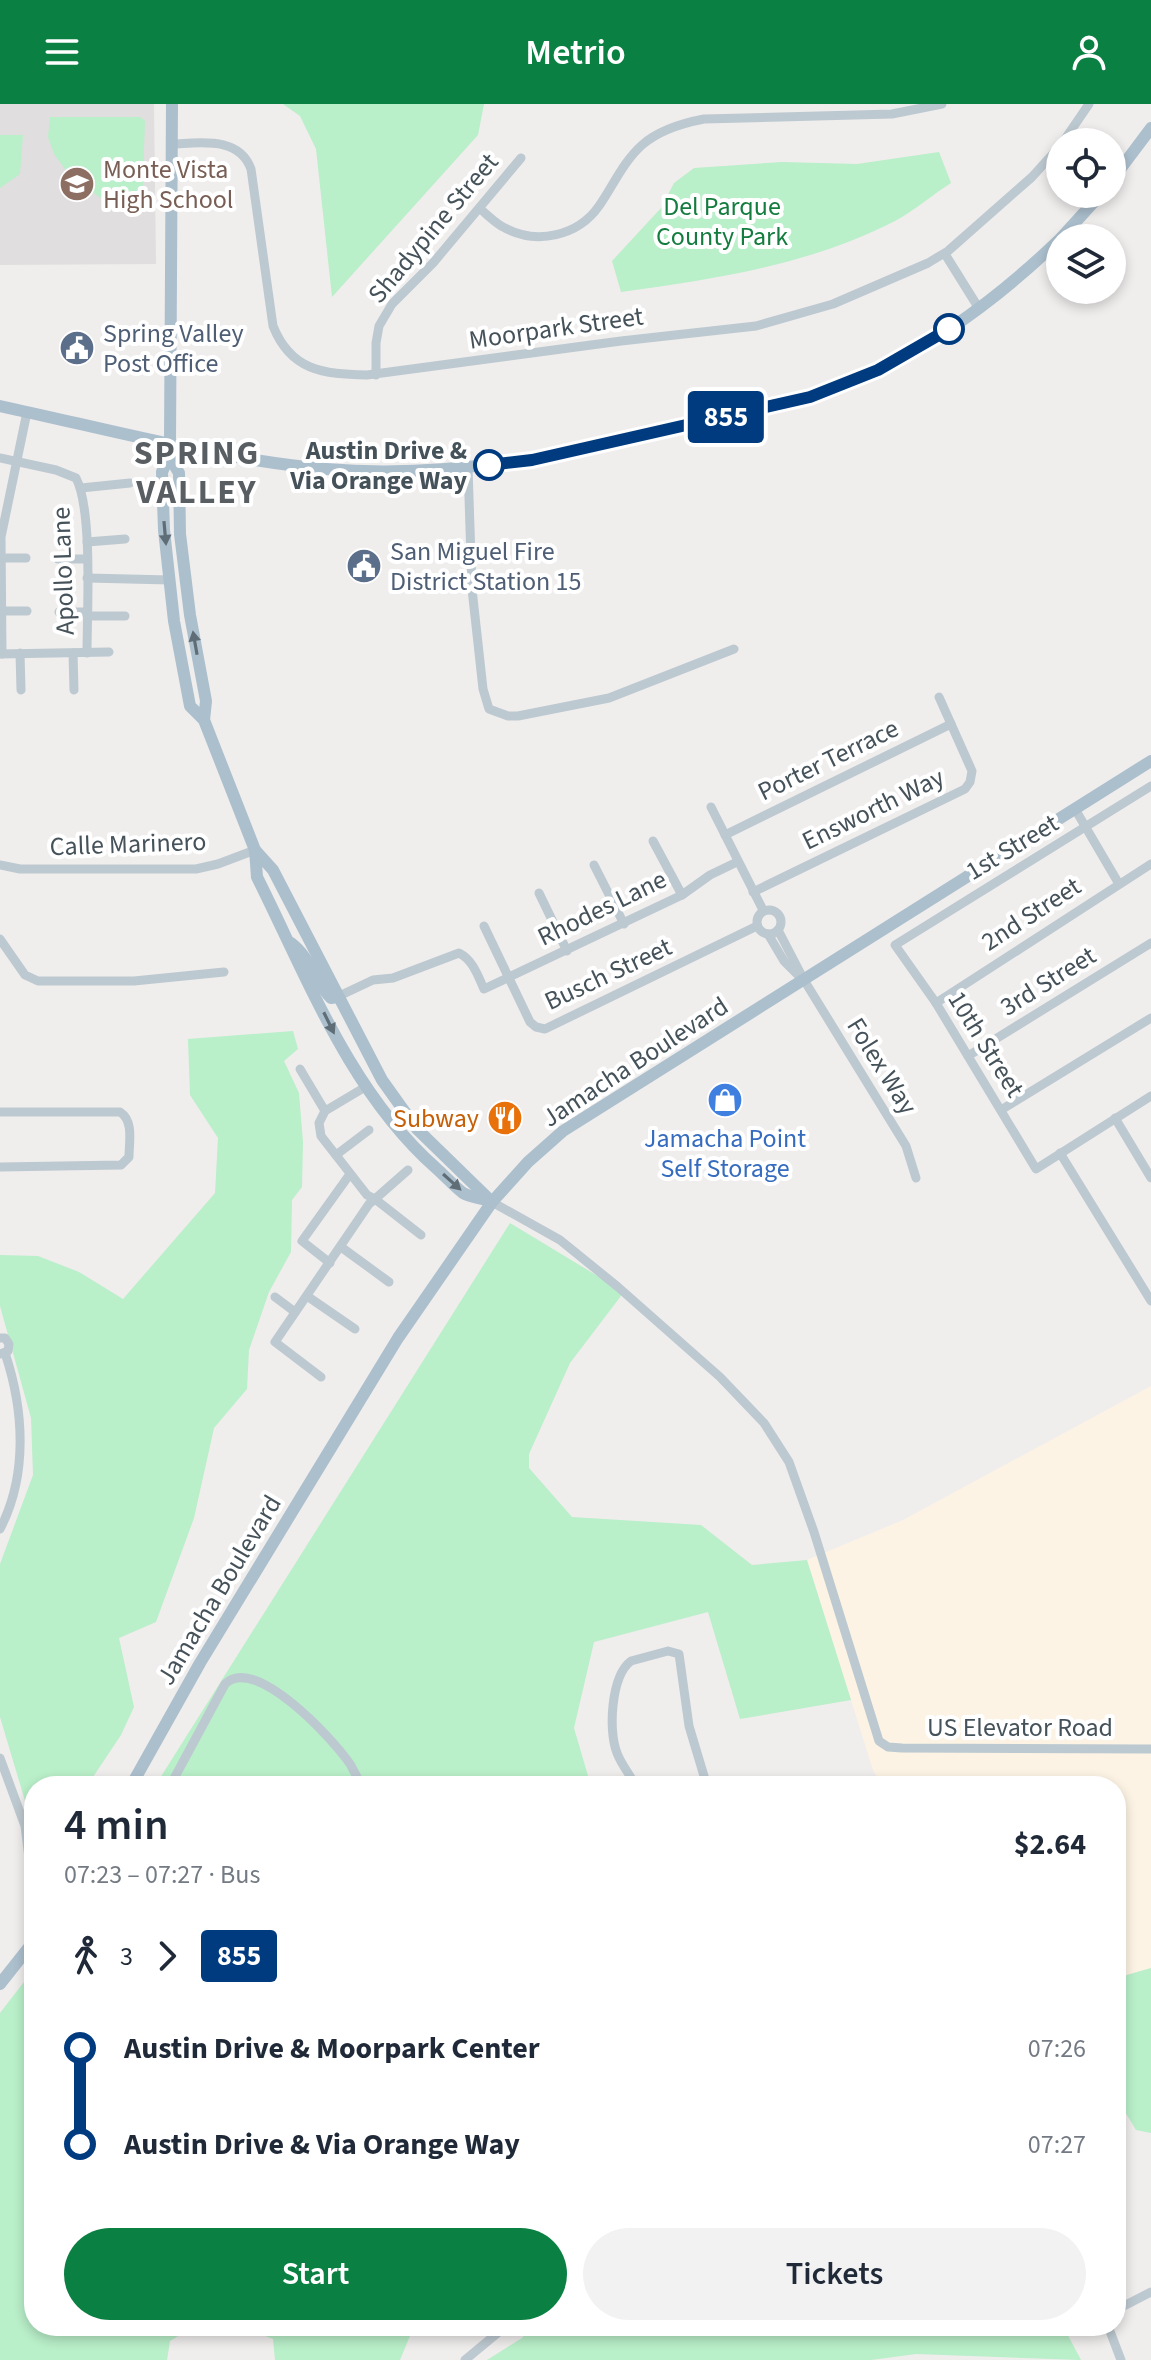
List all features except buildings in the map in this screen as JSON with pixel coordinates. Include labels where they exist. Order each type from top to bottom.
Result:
[{"type":"main road","points":[[172,104],[169,450],[162,472],[164,530],[174,621],[190,706],[204,720],[255,850],[257,877],[338,1040],[406,1140],[465,1194],[492,1202]]},
{"type":"main road","points":[[1126,161],[1151,128]]},
{"type":"main road","points":[[1073,224],[1088,208]]},
{"type":"main road","points":[[0,406],[169,450],[327,469],[400,471],[532,460],[810,397],[878,370],[914,351],[978,307],[1024,273],[1046,252]]},
{"type":"main road","points":[[169,450],[179,473],[180,534],[190,615],[206,701],[204,720]]},
{"type":"main road","points":[[170,580],[176,580],[181,602],[190,615]]},
{"type":"main road","name":"Jamacha Boulevard","points":[[137,1776],[200,1663],[398,1338],[492,1202],[528,1162],[563,1131],[1151,761]]},
{"type":"main road","points":[[255,850],[273,870],[382,1080],[413,1124],[492,1202]]},
{"type":"main road","points":[[289,941],[304,953],[323,990],[331,998],[337,997]]},
{"type":"main road","points":[[367,1086],[376,1089],[400,1119],[413,1124]]},
{"type":"main road","points":[[0,1984],[24,1954]]},
{"type":"street","points":[[480,209],[504,228],[532,237],[557,235],[589,218],[642,144],[677,126],[704,119],[892,114],[942,104]]},
{"type":"street","name":"Moorpark Street","points":[[1073,128],[1089,104]]},
{"type":"street","name":"Moorpark Street","points":[[172,144],[226,144],[242,154],[249,164],[273,326],[290,354],[311,369],[329,374],[376,375],[621,341],[760,326],[839,302],[945,254],[1046,162]]},
{"type":"street","name":"Shadypine Street","points":[[376,375],[379,326],[392,304],[420,277],[521,158]]},
{"type":"street","points":[[945,254],[978,307]]},
{"type":"street","points":[[27,412],[1,537],[1,654],[109,652]]},
{"type":"street","points":[[0,458],[56,470],[76,478],[81,488],[130,483]]},
{"type":"street","points":[[468,467],[472,589],[483,689],[489,709],[518,716],[609,698],[734,649]]},
{"type":"street","name":"Apollo Lane","points":[[81,488],[87,542],[87,653]]},
{"type":"street","points":[[87,542],[125,539]]},
{"type":"street","points":[[0,558],[26,558]]},
{"type":"street","points":[[58,559],[87,559]]},
{"type":"street","points":[[87,578],[170,580]]},
{"type":"street","points":[[1,619],[27,611]]},
{"type":"street","points":[[59,612],[125,616]]},
{"type":"street","points":[[20,653],[21,690]]},
{"type":"street","points":[[73,653],[74,690]]},
{"type":"street","name":"Ensworth Way","points":[[753,892],[965,789],[972,771],[939,697]]},
{"type":"street","name":"Porter Terrace","points":[[725,835],[951,724]]},
{"type":"street","name":"1st Street","points":[[895,945],[1151,786]]},
{"type":"street","points":[[711,807],[763,910]]},
{"type":"street","points":[[1075,809],[1119,884]]},
{"type":"street","points":[[653,841],[682,895]]},
{"type":"street","name":"Calle Marinero","points":[[0,865],[20,869],[196,869],[255,850]]},
{"type":"street","name":"Rhodes Lane","points":[[337,997],[373,980],[393,978],[459,953],[474,967],[484,989],[682,895],[710,875],[737,862]]},
{"type":"street","name":"2nd Street","points":[[936,1003],[1151,864]]},
{"type":"street","points":[[594,865],[624,924]]},
{"type":"street","points":[[539,893],[567,951]]},
{"type":"street","points":[[763,910],[773,910],[780,916],[773,932],[757,926],[757,917],[763,910]]},
{"type":"street","name":"Busch Street","points":[[484,926],[530,1022],[536,1027],[550,1029],[757,926]]},
{"type":"street","name":"Folex Way","points":[[773,932],[784,961],[804,980],[906,1146],[916,1178]]},
{"type":"street","points":[[0,939],[25,975],[38,981],[134,981],[224,972]]},
{"type":"street","name":"3rd Street","points":[[968,1056],[1151,943]]},
{"type":"street","name":"10th Street","points":[[895,945],[936,1003],[1036,1169],[1060,1153]]},
{"type":"street","points":[[1001,1110],[1151,1018]]},
{"type":"street","points":[[300,1069],[325,1111]]},
{"type":"street","points":[[367,1086],[325,1111],[319,1123],[321,1136],[367,1195],[421,1235]]},
{"type":"street","points":[[1151,1096],[1060,1153],[1151,1301]]},
{"type":"street","points":[[0,1112],[120,1112],[129,1123],[129,1157],[124,1164],[0,1167]]},
{"type":"street","points":[[1115,1118],[1151,1178]]},
{"type":"street","points":[[336,1155],[369,1130]]},
{"type":"street","points":[[321,1377],[275,1342],[369,1204],[408,1170]]},
{"type":"street","points":[[330,1263],[302,1241],[350,1174]]},
{"type":"street","name":"US Elevator Road","points":[[492,1202],[560,1240],[607,1278],[720,1377],[764,1423],[789,1462],[879,1741],[888,1747],[1151,1749]]},
{"type":"street","points":[[341,1247],[389,1282]]},
{"type":"street","points":[[307,1296],[355,1329]]},
{"type":"street","points":[[275,1297],[295,1312]]},
{"type":"street","points":[[0,1337],[9,1344],[2,1354],[11,1371],[19,1421],[20,1472],[12,1506],[0,1529]]},
{"type":"street","points":[[630,1776],[615,1748],[612,1717],[618,1682],[631,1661],[668,1651],[679,1654],[689,1726],[704,1776]]},
{"type":"street","points":[[175,1776],[225,1684],[239,1676],[271,1689],[299,1707],[356,1776]]},
{"type":"street","points":[[0,1758],[24,1823]]},
{"type":"street","points":[[1126,2305],[1151,2292]]},
{"type":"street","points":[[465,2360],[494,2336]]},
{"type":"street","points":[[1112,2336],[1121,2360]]},
{"type":"shaded area","name":"Monte Vista High School","points":[[0,104],[154,104],[156,264],[0,265]]},
{"type":"shaded area","points":[[1151,1386],[1151,1968],[1126,1975],[1126,1776],[877,1776],[873,1770],[807,1560],[903,1520]]},
{"type":"green space","points":[[283,104],[484,104],[478,135],[332,297],[316,149],[300,116]]},
{"type":"green space","points":[[50,117],[140,117],[145,121],[142,210],[105,201],[70,176],[54,154],[48,137]]},
{"type":"green space","points":[[0,135],[23,135],[20,174],[0,188]]},
{"type":"green space","name":"Del Parque County Park","points":[[939,152],[951,183],[902,217],[863,236],[761,268],[621,292],[612,261],[661,208],[674,183],[694,168],[782,162],[857,164]]},
{"type":"green space","points":[[293,1031],[298,1049],[284,1061],[299,1093],[303,1142],[302,1187],[292,1200],[291,1252],[269,1292],[249,1350],[247,1389],[214,1428],[194,1518],[156,1622],[119,1638],[134,1707],[121,1735],[94,1776],[24,1776],[24,1797],[0,1717],[0,1564],[33,1475],[31,1418],[0,1306],[0,1255],[38,1256],[79,1272],[123,1299],[215,1193],[218,1138],[190,1095],[188,1039]]},
{"type":"green space","points":[[510,1223],[624,1292],[570,1363],[529,1454],[529,1468],[572,1517],[701,1525],[752,1565],[807,1560],[851,1700],[740,1719],[708,1612],[594,1642],[574,1728],[588,1776],[161,1776]]},
{"type":"green space","points":[[1151,1968],[1151,2133],[1136,2130],[1126,2114],[1126,1975]]},
{"type":"green space","points":[[24,1982],[24,2336],[178,2336],[170,2341],[167,2360],[0,2360],[0,2013]]},
{"type":"green space","points":[[265,2336],[410,2336],[400,2360],[275,2360],[273,2339]]},
{"type":"green space","points":[[1068,2336],[1081,2360],[916,2354],[871,2360],[487,2360],[522,2338]]},
{"type":"bus line","name":"855","points":[[489,465],[532,460],[810,397],[878,370],[949,329]]},
{"type":"place","name":"Monte Vista High School","points":[[77,184]]},
{"type":"place","name":"Spring Valley Post Office","points":[[77,348]]},
{"type":"place","name":"Austin Drive & Via Orange Way","points":[[489,465]]},
{"type":"place","name":"San Miguel Fire District Station 15","points":[[364,566]]},
{"type":"place","name":"Jamacha Point Self Storage","points":[[725,1100]]},
{"type":"place","name":"Subway","points":[[505,1118]]},
{"type":"district","name":"SPRING VALLEY","points":[[197,472]]}]
